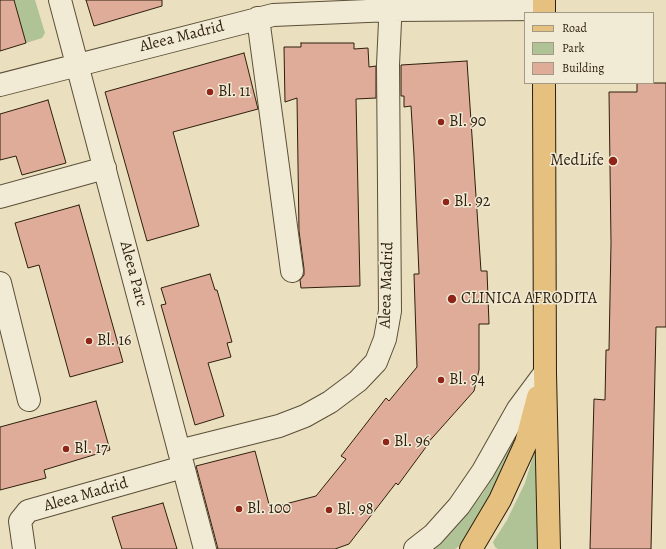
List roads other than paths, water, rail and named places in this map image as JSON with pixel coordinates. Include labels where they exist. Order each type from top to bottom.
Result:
[{"type":"main road","points":[[544,84],[545,373],[549,549]]},
{"type":"main road","points":[[471,549],[500,500],[526,443],[545,373]]},
{"type":"street","name":"Aleea Parc","points":[[60,0],[205,549]]},
{"type":"street","name":"Aleea Madrid","points":[[0,84],[258,18],[281,7],[391,5],[544,7]]},
{"type":"street","name":"Aleea Madrid","points":[[24,549],[20,521],[28,511],[305,416],[330,402],[358,381],[376,362],[385,339],[390,311],[388,65],[391,5]]},
{"type":"street","points":[[258,18],[292,271]]},
{"type":"street","points":[[0,197],[105,168]]},
{"type":"street","points":[[0,283],[29,400]]},
{"type":"street","points":[[415,549],[433,535],[459,506],[483,471],[518,409],[545,373]]},
{"type":"place","name":"Bl. 11","points":[[210,92]]},
{"type":"place","name":"Bl. 90","points":[[441,122]]},
{"type":"place","name":"MedLife","points":[[613,161]]},
{"type":"place","name":"Bl. 92","points":[[446,202]]},
{"type":"place","name":"CLINICA AFRODITA","points":[[452,299]]},
{"type":"place","name":"Bl. 16","points":[[89,341]]},
{"type":"place","name":"Bl. 94","points":[[441,380]]},
{"type":"place","name":"Bl. 96","points":[[386,442]]},
{"type":"place","name":"Bl. 17","points":[[66,449]]},
{"type":"place","name":"Bl. 100","points":[[239,509]]},
{"type":"place","name":"Bl. 98","points":[[329,510]]}]
